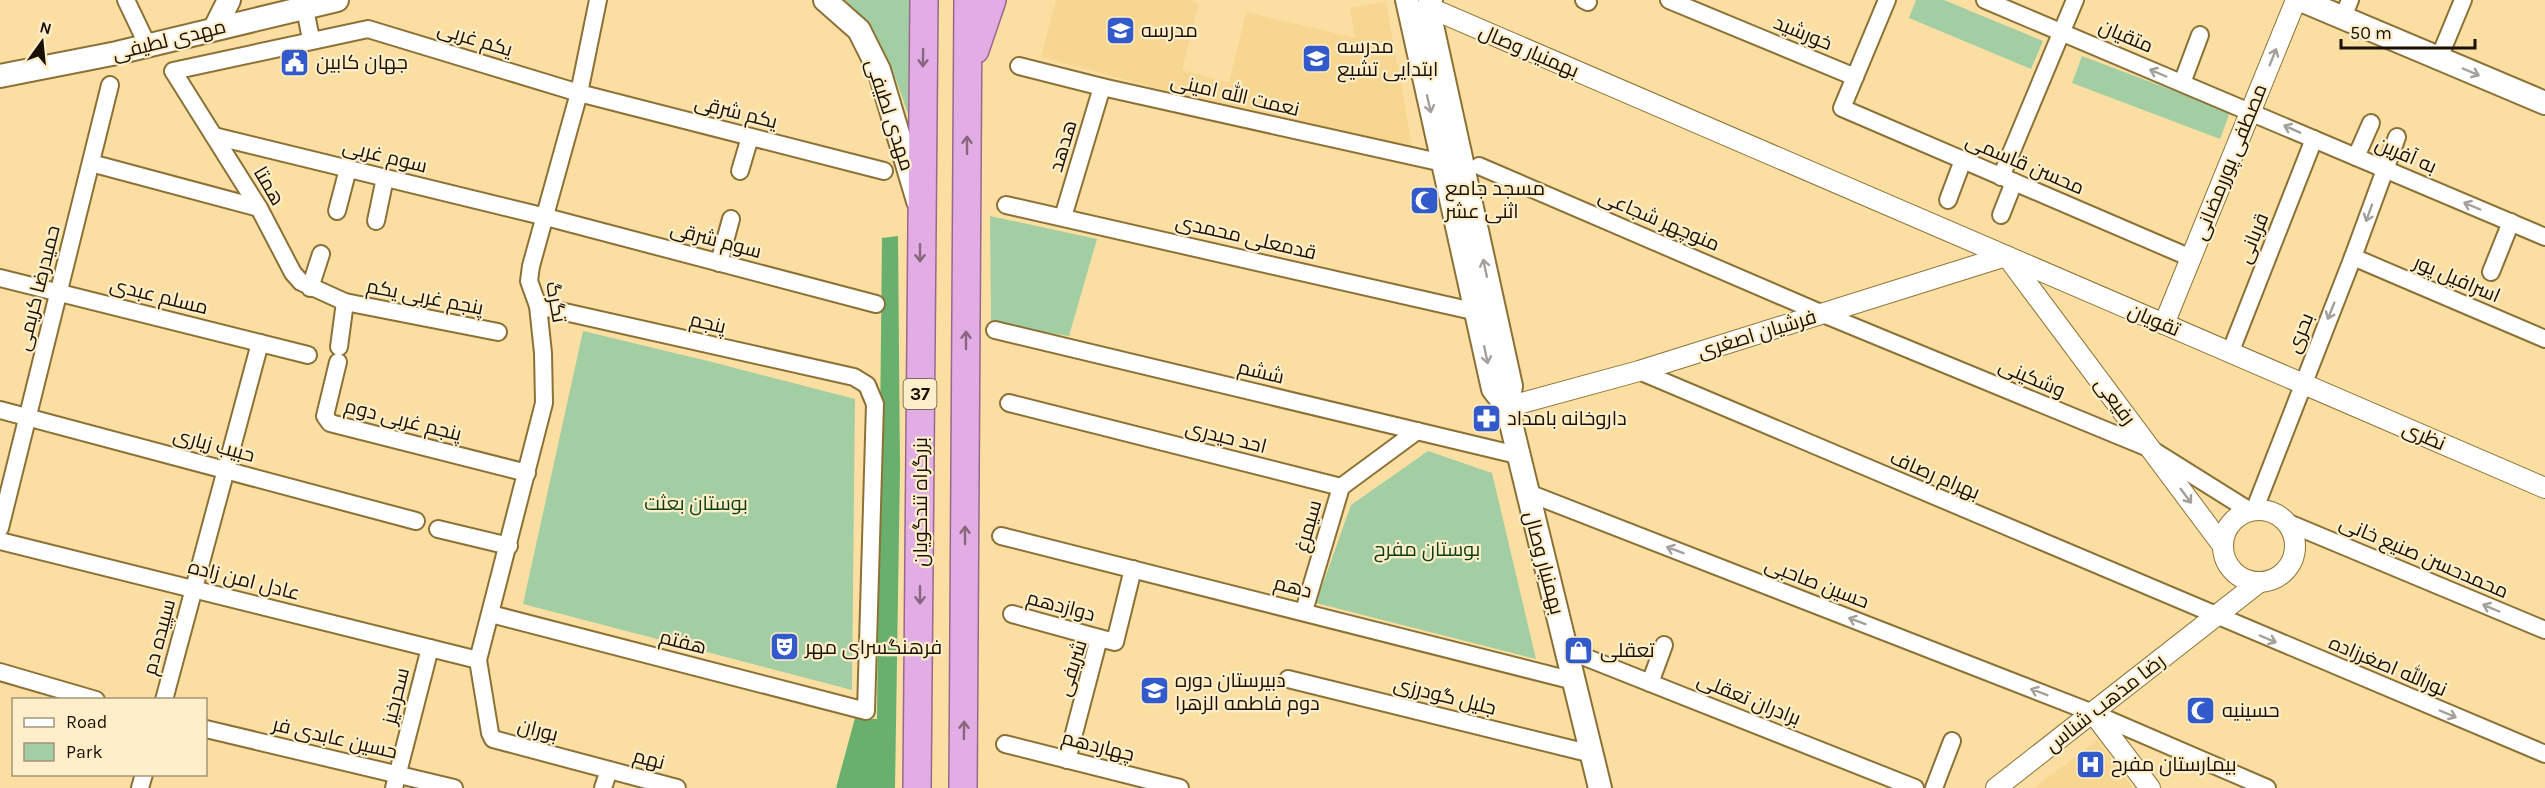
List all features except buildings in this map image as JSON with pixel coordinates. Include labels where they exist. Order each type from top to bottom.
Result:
[{"type":"highway","name":"بزرگراه تندگویان","points":[[917,788],[924,0]]},
{"type":"highway","name":"37","points":[[963,788],[968,0]]},
{"type":"highway","points":[[968,70],[992,0]]},
{"type":"main road","points":[[215,28],[229,0]]},
{"type":"main road","name":"مهدی لطیفی","points":[[0,76],[117,53],[303,3],[337,0]]},
{"type":"main road","name":"مهدی لطیفی","points":[[825,0],[859,30],[879,70],[921,210]]},
{"type":"main road","points":[[2301,0],[2346,9],[2439,58],[2545,103]]},
{"type":"main road","name":"بهمنیار وصال","points":[[1418,3],[1443,163],[1493,389],[1507,407]]},
{"type":"main road","name":"بهمنیار وصال","points":[[1418,3],[1511,386],[1507,407],[1517,455],[1600,788]]},
{"type":"street","points":[[126,0],[147,44]]},
{"type":"street","name":"تگرگ","points":[[491,614],[544,403],[543,353],[538,306],[530,281],[579,93],[598,0]]},
{"type":"street","name":"خورشید","points":[[1668,0],[1855,77]]},
{"type":"street","points":[[1855,77],[1887,0]]},
{"type":"street","name":"متقیان","points":[[1985,0],[2251,111]]},
{"type":"street","points":[[2001,214],[2007,180],[2074,0]]},
{"type":"street","name":"مصطفی پوررمضانی","points":[[2164,324],[2296,0]]},
{"type":"street","points":[[2439,58],[2463,0]]},
{"type":"street","points":[[303,3],[311,39]]},
{"type":"street","name":"بهمنیار وصال","points":[[1418,3],[2006,256]]},
{"type":"street","name":"یکم غربی","points":[[311,39],[359,29],[376,30],[579,93]]},
{"type":"street","points":[[2182,83],[2200,35]]},
{"type":"street","name":"همتا","points":[[311,39],[173,71],[259,208],[292,273],[310,288],[345,302]]},
{"type":"street","name":"نعمت الله امینی","points":[[1019,66],[1102,87],[1443,163]]},
{"type":"street","name":"محسن قاسمی","points":[[1855,77],[1842,108],[2191,258]]},
{"type":"street","name":"حمیدرضا کریمی","points":[[0,528],[110,85]]},
{"type":"street","name":"هدهد","points":[[1064,217],[1102,87]]},
{"type":"street","name":"یکم شرقی","points":[[579,93],[884,171]]},
{"type":"street","name":"به آفرین","points":[[2251,111],[2545,237]]},
{"type":"street","points":[[2356,157],[2371,123]]},
{"type":"street","name":"سوم غربی","points":[[214,136],[546,218]]},
{"type":"street","points":[[740,171],[750,137]]},
{"type":"street","name":"بحری","points":[[2252,511],[2353,257],[2397,137]]},
{"type":"street","name":"قربانی","points":[[2230,352],[2314,139]]},
{"type":"street","points":[[1948,200],[1963,160]]},
{"type":"street","points":[[91,163],[259,208]]},
{"type":"street","name":"منوچهر شجاعی","points":[[1479,166],[1823,314]]},
{"type":"street","points":[[337,211],[348,169]]},
{"type":"street","points":[[376,221],[385,178]]},
{"type":"street","name":"قدمعلی محمدی","points":[[1006,205],[1477,312]]},
{"type":"street","name":"سوم شرقی","points":[[546,218],[876,304]]},
{"type":"street","points":[[719,263],[731,219]]},
{"type":"street","points":[[2491,272],[2511,222]]},
{"type":"street","points":[[310,288],[321,254]]},
{"type":"street","name":"فرشیان اصغری","points":[[1507,407],[1639,371],[2006,256]]},
{"type":"street","name":"تقویان","points":[[2006,256],[2302,384]]},
{"type":"street","name":"رفیعی","points":[[2006,256],[2223,546]]},
{"type":"street","name":"اسرافیل پور","points":[[2353,257],[2545,339]]},
{"type":"street","name":"مسلم عبدی","points":[[0,278],[308,355]]},
{"type":"street","name":"پنجم غربی یکم","points":[[345,302],[498,332]]},
{"type":"street","name":"پنجم غربی دوم","points":[[345,302],[338,354],[325,416],[330,423],[527,473]]},
{"type":"street","name":"پنجم","points":[[538,306],[854,377],[867,385],[876,404],[866,711]]},
{"type":"street","name":"وشکینی","points":[[1823,314],[2151,449],[2252,511]]},
{"type":"street","name":"ششم","points":[[995,330],[1517,455]]},
{"type":"street","name":"سپیده دم","points":[[164,698],[260,343]]},
{"type":"street","name":"بهرام رصاف","points":[[1639,371],[2214,616]]},
{"type":"street","name":"نظری","points":[[2302,384],[2545,488]]},
{"type":"street","name":"احد حیدری","points":[[1009,403],[1341,487]]},
{"type":"street","name":"حبیب زیاری","points":[[0,410],[416,520]]},
{"type":"street","points":[[1341,487],[1418,431]]},
{"type":"street","name":"سیمرغ","points":[[1304,611],[1341,487]]},
{"type":"street","name":"حسین صاحبی","points":[[1526,492],[2093,713],[2266,788]]},
{"type":"street","points":[[2252,511],[2270,512],[2286,522],[2295,539],[2294,558],[2284,573],[2268,582],[2258,583],[2233,572],[2224,555],[2223,546],[2224,537],[2234,521],[2252,511]]},
{"type":"street","name":"محمدحسن صنیع خانی","points":[[2286,522],[2545,630]]},
{"type":"street","points":[[438,529],[509,546]]},
{"type":"street","name":"دهم","points":[[1001,536],[1574,681]]},
{"type":"street","name":"عادل امن زاده","points":[[0,541],[478,660]]},
{"type":"street","name":"شریفی","points":[[1067,760],[1099,638],[1115,642],[1133,568]]},
{"type":"street","name":"رضا مذهب شناس","points":[[2214,616],[2233,572]]},
{"type":"street","name":"رضا مذهب شناس","points":[[1996,788],[2258,583]]},
{"type":"street","name":"هفتم","points":[[491,614],[866,711]]},
{"type":"street","name":"بوران","points":[[491,614],[478,660],[490,733],[493,739],[609,770]]},
{"type":"street","name":"دوازدهم","points":[[1012,614],[1099,638]]},
{"type":"street","name":"نورالله اصغرزاده","points":[[2214,616],[2545,754]]},
{"type":"street","points":[[1650,683],[1664,645]]},
{"type":"street","name":"سحرخیز","points":[[396,781],[430,648]]},
{"type":"street","name":"برادران تعقلی","points":[[1567,650],[1915,788]]},
{"type":"street","points":[[0,672],[92,698]]},
{"type":"street","name":"جلیل گودرزی","points":[[1288,679],[1592,754]]},
{"type":"street","points":[[2093,713],[2150,788]]},
{"type":"street","name":"حسین عابدی‌ فر","points":[[207,729],[396,781],[454,788]]},
{"type":"street","points":[[1934,788],[1952,741]]},
{"type":"street","name":"چهاردهم","points":[[1005,744],[1180,788]]},
{"type":"street","points":[[603,788],[609,770]]},
{"type":"street","name":"نهم","points":[[609,770],[677,788]]},
{"type":"shaded area","name":"مدرسه ابتدایی تشیع","points":[[1056,0],[1190,0],[1199,3],[1182,70],[1229,83],[1246,12],[1355,38],[1350,8],[1386,2],[1413,151],[1204,101],[1041,57]]},
{"type":"shaded area","name":"بیمارستان مفرح","points":[[2097,741],[2133,788],[2034,788]]},
{"type":"green space","points":[[845,0],[910,0],[908,114],[877,39]]},
{"type":"green space","points":[[1916,0],[1944,0],[2043,41],[2031,69],[1909,18]]},
{"type":"green space","points":[[2082,56],[2230,112],[2220,139],[2072,83]]},
{"type":"green space","points":[[990,216],[1097,239],[1069,336],[991,324]]},
{"type":"green space","points":[[898,236],[900,468],[895,788],[836,788],[855,718],[877,719],[882,238]]},
{"type":"green space","name":"بوستان بعثت","points":[[583,331],[855,399],[852,690],[523,604]]},
{"type":"green space","name":"بوستان مفرح","points":[[1428,451],[1492,473],[1536,659],[1316,603],[1351,505]]},
{"type":"place","name":"مدرسه","points":[[1120,30]]},
{"type":"place","name":"مدرسه ابتدایی تشیع","points":[[1316,58]]},
{"type":"place","name":"جهان کابین","points":[[295,62]]},
{"type":"place","name":"مسجد جامع اثنی عشر","points":[[1424,200]]},
{"type":"place","name":"داروخانه بامداد","points":[[1486,418]]},
{"type":"place","name":"فرهنگسرای مهر","points":[[784,647]]},
{"type":"place","name":"تعقلی","points":[[1579,650]]},
{"type":"place","name":"دبیرستان دوره دوم فاطمه الزهرا","points":[[1154,691]]},
{"type":"place","name":"حسینیه","points":[[2201,710]]},
{"type":"place","name":"بیمارستان مفرح","points":[[2090,764]]}]
